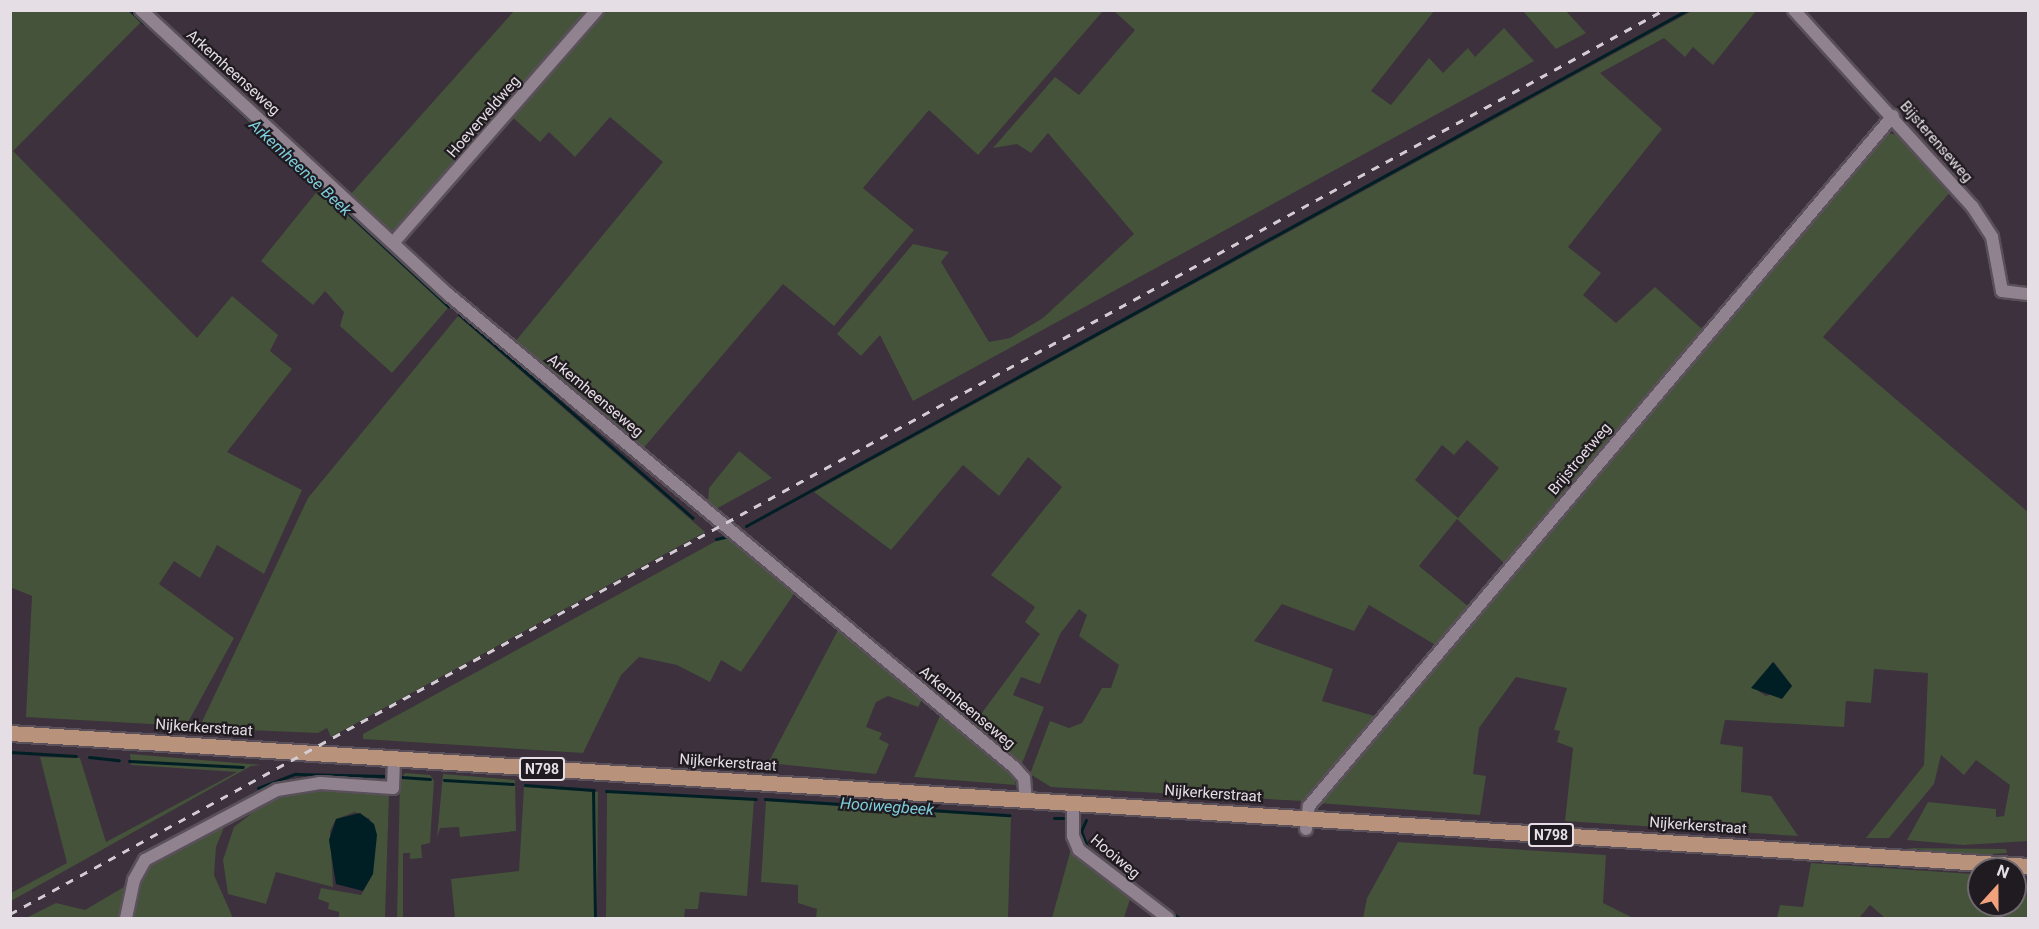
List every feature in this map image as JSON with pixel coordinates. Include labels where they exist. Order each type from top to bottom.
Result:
[{"type":"main road","name":"Nijkerkerstraat","points":[[10,733],[190,740],[394,759],[1073,802],[1307,824],[2028,867]]},
{"type":"street","name":"Arkemheenseweg","points":[[141,10],[393,243],[1014,767],[1024,778],[1026,800]]},
{"type":"street","name":"Hoeverveldweg","points":[[393,243],[597,10]]},
{"type":"street","name":"Bijsterenseweg","points":[[1794,10],[1893,116],[1989,230],[2001,291],[2028,294]]},
{"type":"street","name":"Brijstroetweg","points":[[1307,824],[1309,806],[1495,581],[1893,116]]},
{"type":"street","points":[[126,918],[139,869],[145,860],[277,790],[311,783],[393,788],[394,759]]},
{"type":"street","name":"Hooiweg","points":[[1073,802],[1073,836],[1079,850],[1168,918]]},
{"type":"green space","points":[[10,11],[128,11],[141,22],[13,151],[197,338],[232,296],[278,335],[270,351],[292,369],[227,452],[302,490],[264,574],[217,545],[200,578],[174,561],[159,584],[234,638],[186,726],[26,717],[32,596],[10,587]]},
{"type":"green space","points":[[514,11],[592,11],[390,233],[350,195]]},
{"type":"green space","points":[[604,11],[1103,11],[978,155],[929,110],[863,188],[914,230],[834,326],[783,284],[641,451],[514,343],[663,162],[610,117],[575,157],[549,132],[540,142],[511,116]]},
{"type":"green space","points":[[1114,11],[1434,11],[1371,91],[1391,105],[1429,58],[1443,73],[1468,48],[1475,57],[1504,28],[1534,61],[913,401],[880,335],[861,356],[837,334],[913,244],[949,252],[941,262],[989,342],[1010,338],[1043,318],[1134,234],[1048,133],[1031,153],[1017,144],[993,148],[1055,77],[1079,95],[1135,30]]},
{"type":"green space","points":[[1523,11],[1566,11],[1586,33],[1556,49]]},
{"type":"green space","points":[[1692,11],[1756,11],[1713,65],[1693,47],[1685,57],[1664,38],[1600,73],[1662,129],[1568,247],[1601,273],[1583,295],[1616,323],[1655,287],[1702,329],[1505,564],[1457,519],[1419,566],[1469,607],[1437,646],[1369,605],[1354,631],[1282,604],[1254,641],[1333,669],[1322,701],[1378,717],[1303,801],[1051,787],[1030,774],[1050,721],[1069,728],[1082,723],[1102,688],[1111,688],[1119,665],[1079,636],[1087,615],[1079,609],[1060,634],[1040,684],[1021,677],[1013,695],[1044,707],[1021,766],[973,725],[1040,634],[1025,622],[1035,607],[991,575],[1062,487],[1028,457],[999,496],[963,465],[891,550],[814,492]],"holes":[[[1467,440],[1499,468],[1458,518],[1415,480],[1442,445],[1454,455]]]},
{"type":"green space","points":[[1885,133],[1901,135],[1952,190],[1823,337],[2028,512],[2028,841],[1963,845],[1907,840],[1928,802],[1996,809],[1996,817],[2004,816],[2010,785],[1976,760],[1964,775],[1941,755],[1934,784],[1889,838],[1866,838],[1924,765],[1928,673],[1874,669],[1871,703],[1846,701],[1844,727],[1725,720],[1720,744],[1743,747],[1741,792],[1771,796],[1798,836],[1565,821],[1573,748],[1557,742],[1560,731],[1554,730],[1567,688],[1516,677],[1479,728],[1473,774],[1486,776],[1480,815],[1318,803]],"holes":[[[1774,662],[1792,686],[1766,696],[1758,691]]]},
{"type":"green space","points":[[319,189],[448,308],[392,373],[340,326],[344,312],[325,291],[313,305],[261,261]]},
{"type":"green space","points":[[458,316],[705,532],[331,737],[327,728],[318,733],[199,728],[308,498]]},
{"type":"green space","points":[[739,451],[772,478],[716,509],[708,501],[709,488]]},
{"type":"green space","points":[[729,534],[796,591],[741,672],[721,660],[710,682],[677,665],[639,657],[621,675],[583,753],[363,739],[363,734]]},
{"type":"green space","points":[[839,628],[923,698],[918,707],[888,696],[876,702],[866,727],[882,733],[879,739],[889,744],[876,774],[768,763]]},
{"type":"green space","points":[[941,713],[1012,773],[1016,785],[914,777]]},
{"type":"green space","points":[[130,754],[262,765],[251,766],[11,901],[11,893],[67,863],[40,757],[80,758],[106,842],[237,772],[131,765]]},
{"type":"green space","points":[[405,773],[430,775],[434,781],[430,843],[421,845],[422,858],[410,859],[410,853],[403,853],[403,918],[397,918],[400,779]]},
{"type":"green space","points":[[443,774],[515,780],[516,831],[460,837],[459,827],[440,828],[437,838]]},
{"type":"green space","points":[[304,787],[389,794],[385,918],[339,917],[339,912],[328,909],[329,903],[318,899],[321,888],[361,895],[372,875],[370,819],[355,812],[336,819],[330,831],[333,887],[276,872],[266,904],[228,894],[223,860],[234,827],[274,796]]},
{"type":"green space","points":[[524,787],[598,792],[597,918],[455,918],[451,879],[519,871]]},
{"type":"green space","points":[[607,792],[754,800],[747,896],[700,892],[698,909],[685,909],[684,918],[606,918]]},
{"type":"green space","points":[[766,801],[1011,817],[1008,918],[816,918],[817,909],[798,903],[798,885],[761,882]]},
{"type":"green space","points":[[227,820],[216,847],[214,875],[233,918],[129,918],[147,864]]},
{"type":"green space","points":[[1398,842],[1606,855],[1603,903],[1633,918],[1363,918],[1367,898]]},
{"type":"green space","points":[[1904,848],[2006,849],[2007,853],[1976,855]]},
{"type":"green space","points":[[1071,849],[1130,899],[1124,918],[1052,918]]},
{"type":"green space","points":[[1811,863],[1967,874],[1967,917],[2027,917],[2028,887],[2028,918],[1885,918],[1870,905],[1859,918],[1777,918],[1780,905],[1803,907]]},
{"type":"green space","points":[[129,884],[121,918],[26,918],[56,903],[85,910]]},
{"type":"water","points":[[1773,662],[1792,686],[1782,699],[1751,688]]},
{"type":"water","points":[[360,813],[374,824],[377,835],[373,874],[363,891],[336,884],[329,840],[336,819]]},
{"type":"waterway","name":"Arkemheense Beek","points":[[130,10],[143,23]]},
{"type":"waterway","points":[[746,526],[1687,10]]},
{"type":"waterway","name":"Arkemheense Beek","points":[[152,30],[448,306]]},
{"type":"waterway","name":"Arkemheense Beek","points":[[459,314],[693,518]]},
{"type":"waterway","points":[[716,539],[725,537]]},
{"type":"waterway","points":[[10,752],[76,756]]},
{"type":"waterway","points":[[89,757],[119,760]]},
{"type":"waterway","points":[[129,761],[243,767]]},
{"type":"waterway","points":[[258,788],[295,774],[385,776]]},
{"type":"waterway","points":[[401,777],[430,779]]},
{"type":"waterway","points":[[444,780],[513,784]]},
{"type":"waterway","points":[[525,785],[594,790]]},
{"type":"waterway","points":[[593,790],[595,918]]},
{"type":"waterway","name":"Hooiwegbeek","points":[[606,791],[756,799]]},
{"type":"waterway","name":"Hooiwegbeek","points":[[765,799],[1009,815]]},
{"type":"waterway","name":"Hooiwegbeek","points":[[1054,818],[1063,818]]},
{"type":"waterway","name":"Hooiwegbeek","points":[[1086,820],[1081,831],[1087,847],[1179,918]]},
{"type":"railway","points":[[10,914],[1664,10]]}]
